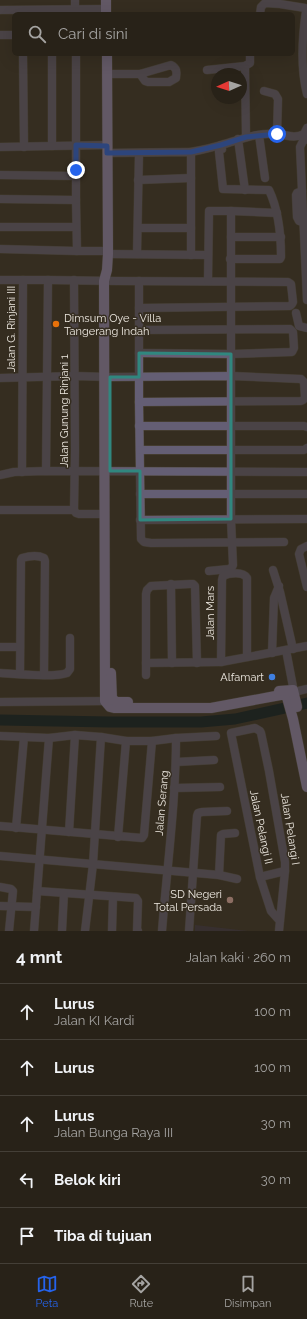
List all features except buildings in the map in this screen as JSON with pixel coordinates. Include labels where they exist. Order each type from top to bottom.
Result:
[{"type":"main road","points":[[107,56],[107,471],[112,695],[109,701]]},
{"type":"main road","points":[[107,471],[105,514],[109,701]]},
{"type":"main road","points":[[109,701],[209,702],[291,690],[307,787]]},
{"type":"main road","points":[[295,715],[307,759]]},
{"type":"street","points":[[75,0],[75,9]]},
{"type":"street","points":[[260,12],[263,4],[280,2],[306,8],[304,80],[307,94]]},
{"type":"street","points":[[0,10],[106,8]]},
{"type":"street","points":[[0,35],[12,35]]},
{"type":"street","points":[[23,56],[24,147]]},
{"type":"street","points":[[47,56],[50,123]]},
{"type":"street","points":[[50,146],[52,56]]},
{"type":"street","points":[[76,56],[77,252]]},
{"type":"street","points":[[207,70],[245,66],[250,63],[250,56]]},
{"type":"street","points":[[244,190],[242,138],[245,66]]},
{"type":"street","points":[[107,74],[140,74]]},
{"type":"street","points":[[264,91],[277,96],[277,134]]},
{"type":"street","points":[[0,147],[76,145],[139,153],[191,152],[242,138],[259,135],[277,134],[297,137],[304,134],[307,128]]},
{"type":"street","points":[[259,135],[264,178]]},
{"type":"street","points":[[296,300],[307,300],[300,147],[303,141],[307,140]]},
{"type":"street","points":[[221,145],[222,149],[218,152],[223,189],[269,190],[277,213],[281,237],[282,257],[280,259],[230,259]]},
{"type":"street","points":[[191,152],[191,255]]},
{"type":"street","points":[[137,254],[139,153]]},
{"type":"street","points":[[0,171],[44,174]]},
{"type":"street","points":[[0,175],[76,173]]},
{"type":"street","points":[[138,180],[191,178]]},
{"type":"street","points":[[0,199],[76,200]]},
{"type":"street","points":[[208,281],[209,211],[277,213]]},
{"type":"street","points":[[208,571],[229,569],[232,567],[232,354],[230,306],[231,211]]},
{"type":"street","points":[[0,222],[36,225]]},
{"type":"street","points":[[0,227],[76,225]]},
{"type":"street","points":[[138,228],[191,228]]},
{"type":"street","points":[[230,237],[281,237]]},
{"type":"street","points":[[0,249],[208,255]]},
{"type":"street","points":[[0,280],[23,280],[48,284],[74,280],[290,282],[291,284],[292,304],[290,306],[139,308]]},
{"type":"street","name":"Jalan G. Rinjani III","points":[[22,472],[23,280]]},
{"type":"street","name":"Jalan Gunung Rinjani 1","points":[[74,280],[74,510]]},
{"type":"street","points":[[139,281],[138,402],[141,539],[144,542],[284,542]]},
{"type":"street","points":[[46,471],[48,284]]},
{"type":"street","points":[[296,313],[299,326],[307,328]]},
{"type":"street","points":[[139,330],[290,329],[293,332],[294,348],[292,352],[232,354],[139,353]]},
{"type":"street","points":[[0,378],[74,376],[232,376],[301,379],[304,382],[305,398],[301,401],[138,402]]},
{"type":"street","points":[[139,426],[306,427]]},
{"type":"street","points":[[140,450],[304,450],[307,448]]},
{"type":"street","points":[[0,475],[46,471],[307,472]]},
{"type":"street","points":[[140,494],[307,494]]},
{"type":"street","points":[[0,510],[74,510],[78,514],[105,514]]},
{"type":"street","points":[[140,520],[307,519]]},
{"type":"street","points":[[307,546],[301,549],[299,554],[307,587]]},
{"type":"street","points":[[20,674],[21,560],[22,558],[28,556],[41,556],[45,561],[44,675]]},
{"type":"street","points":[[273,570],[278,586],[290,649],[291,694],[307,689]]},
{"type":"street","name":"Jalan Mars","points":[[221,662],[222,578],[225,575],[244,574],[247,578],[247,658]]},
{"type":"street","points":[[171,584],[172,663]]},
{"type":"street","points":[[146,675],[146,601],[147,590],[154,585],[192,584],[195,586],[197,663]]},
{"type":"street","points":[[272,652],[274,598],[278,586]]},
{"type":"street","points":[[0,673],[62,675],[69,672],[70,638]]},
{"type":"street","points":[[146,663],[221,662],[307,646]]},
{"type":"street","points":[[0,647],[20,647]]},
{"type":"street","points":[[0,702],[109,701]]},
{"type":"street","name":"Jalan Pelangi I","points":[[231,733],[255,728],[260,731],[283,849],[285,871],[279,931]]},
{"type":"street","name":"Jalan Pelangi II","points":[[231,733],[260,877],[270,911],[280,921]]},
{"type":"street","points":[[69,832],[75,735]]},
{"type":"street","points":[[0,736],[50,738],[75,735],[101,737],[126,742],[216,736]]},
{"type":"street","points":[[16,828],[24,737]]},
{"type":"street","points":[[85,931],[93,864],[101,737]]},
{"type":"street","points":[[34,931],[50,738]]},
{"type":"street","name":"Jalan Serang","points":[[162,931],[176,762],[176,738]]},
{"type":"street","points":[[0,826],[140,839],[144,836],[152,741]]},
{"type":"street","points":[[118,837],[126,742]]},
{"type":"street","points":[[176,762],[214,760]]},
{"type":"street","points":[[174,788],[220,787]]},
{"type":"street","points":[[189,931],[192,873],[198,813],[227,811]]},
{"type":"street","points":[[219,875],[221,837],[223,834],[235,833]]},
{"type":"street","points":[[0,856],[219,875],[237,879]]},
{"type":"street","points":[[260,877],[285,871]]},
{"type":"street","points":[[0,887],[11,889],[13,891],[9,931]]},
{"type":"street","points":[[37,891],[136,898],[138,900],[137,931]]},
{"type":"street","points":[[62,931],[64,893]]},
{"type":"street","points":[[112,931],[113,897]]},
{"type":"street","points":[[0,906],[36,907]]},
{"type":"highlighted area","points":[[139,353],[231,354],[231,519],[140,520],[140,471],[110,471],[110,377],[139,377]]},
{"type":"shaded area","points":[[195,925],[248,931],[195,931]]},
{"type":"waterway","points":[[0,720],[201,722],[235,719],[307,703]]},
{"type":"place","name":"Dimsum Oye - Villa Tangerang Indah","points":[[56,324]]},
{"type":"place","name":"Alfamart","points":[[272,677]]},
{"type":"place","name":"SD Negeri Total Persada","points":[[230,900]]},
{"type":"route","points":[[76,170],[76,145],[107,146],[107,153],[191,152],[246,137],[277,134]]}]
